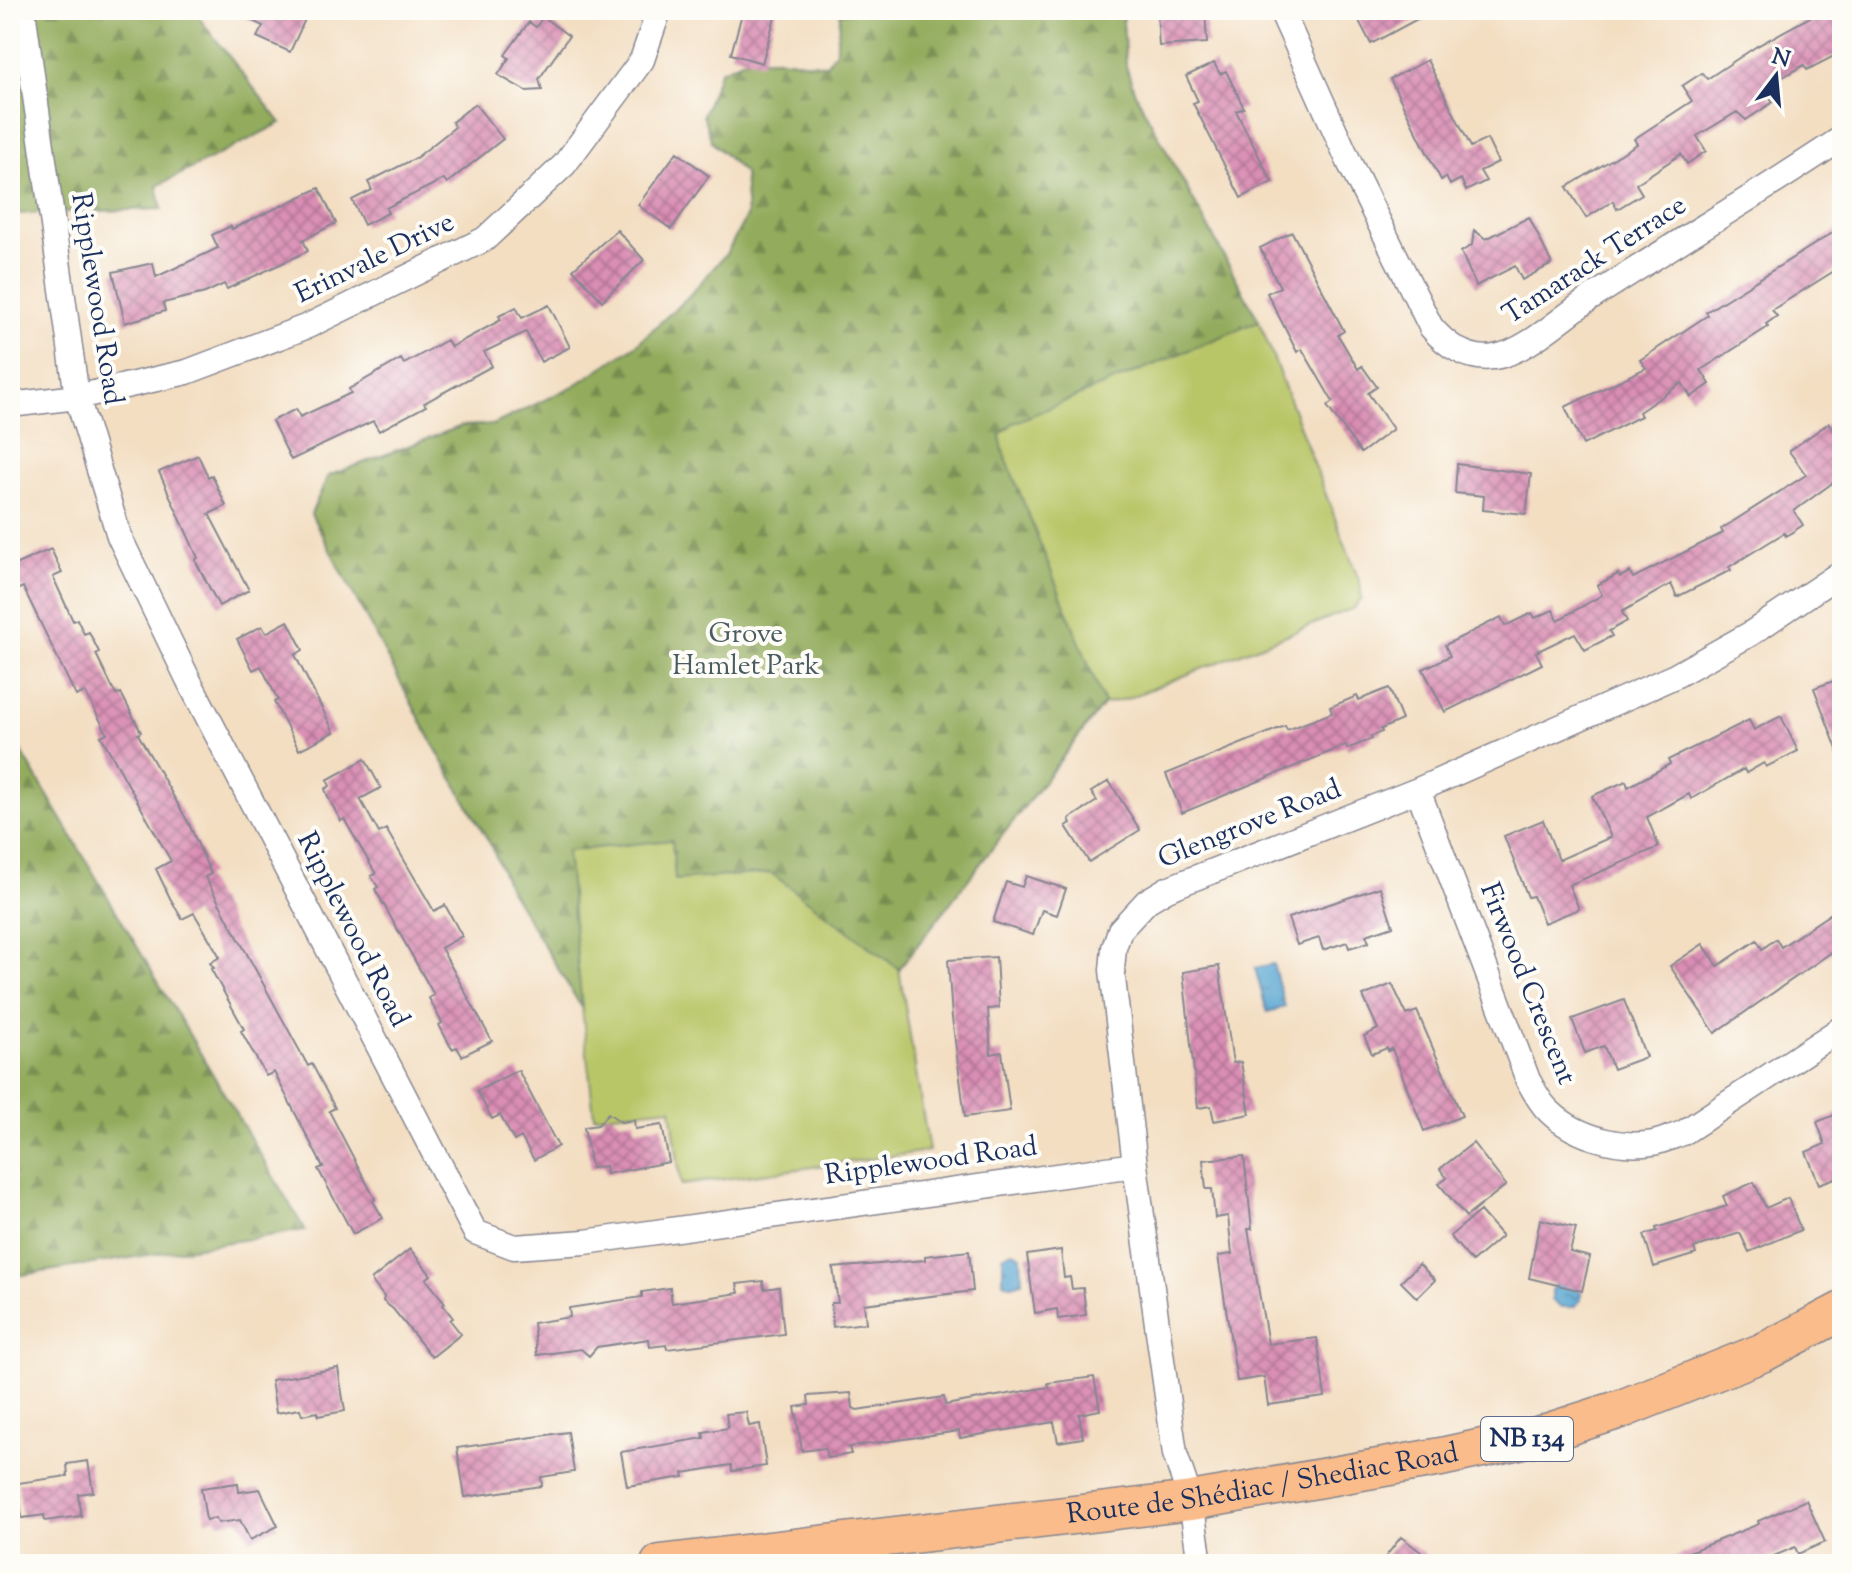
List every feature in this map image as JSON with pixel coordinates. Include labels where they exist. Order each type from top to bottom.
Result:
[{"type":"main road","name":"Route de Shédiac / Shediac Road","points":[[660,1564],[1191,1501],[1441,1457],[1537,1436],[1624,1408],[1749,1358],[1842,1311]]},
{"type":"street","name":"Ripplewood Road","points":[[23,10],[21,70],[77,397],[119,536],[195,693],[475,1232],[514,1247],[585,1242],[1135,1165]]},
{"type":"street","name":"Erinvale Drive","points":[[10,405],[77,397],[187,372],[308,326],[485,239],[564,165],[642,60],[659,10]]},
{"type":"street","name":"Tamarack Terrace","points":[[1281,10],[1350,164],[1431,327],[1442,341],[1458,351],[1477,357],[1494,357],[1510,352],[1538,336],[1584,303],[1842,138]]},
{"type":"street","name":"Glengrove Road","points":[[1200,1564],[1191,1501],[1175,1454],[1135,1165],[1112,970],[1120,930],[1147,901],[1167,889],[1418,790],[1675,676],[1750,634],[1842,572]]},
{"type":"street","name":"Firwood Crescent","points":[[1418,790],[1528,1080],[1543,1105],[1560,1122],[1589,1136],[1621,1144],[1654,1143],[1683,1133],[1842,1028]]},
{"type":"green space","points":[[10,10],[193,10],[281,123],[157,186],[162,209],[10,214]]},
{"type":"green space","name":"Grove Hamlet Park","points":[[841,10],[1122,10],[1126,66],[1135,93],[1259,321],[1360,583],[1362,599],[1354,608],[1126,699],[1104,704],[899,969],[929,1151],[681,1185],[671,1108],[594,1116],[582,1008],[509,888],[492,847],[437,751],[311,514],[328,476],[462,426],[493,425],[574,386],[636,345],[688,297],[727,253],[747,215],[744,173],[712,142],[703,115],[720,71],[747,59],[779,59],[826,65],[836,51]]},
{"type":"green space","name":"Grove Hamlet Park","points":[[841,10],[1122,10],[1126,66],[1135,93],[1259,321],[1013,423],[1000,435],[1003,451],[1104,703],[899,969],[771,873],[675,880],[672,840],[567,851],[582,1008],[509,888],[492,847],[437,751],[311,514],[328,476],[462,426],[493,425],[574,386],[636,345],[688,297],[727,253],[747,215],[744,173],[712,142],[703,115],[720,71],[747,59],[779,59],[826,65],[836,51]]},
{"type":"green space","points":[[10,732],[305,1230],[10,1277]]},
{"type":"water","points":[[1273,964],[1285,1007],[1267,1012],[1255,968]]},
{"type":"water","points":[[1012,1251],[1021,1256],[1022,1282],[1012,1285],[1003,1282],[1003,1256]]},
{"type":"water","points":[[1557,1282],[1581,1290],[1581,1300],[1574,1307],[1560,1307],[1552,1300],[1552,1290]]},
{"type":"building","points":[[230,10],[296,10],[307,15],[290,52],[257,37],[263,26]]},
{"type":"building","points":[[743,10],[777,10],[762,63],[731,54]]},
{"type":"building","points":[[1157,10],[1205,10],[1207,43],[1159,46]]},
{"type":"building","points":[[1375,10],[1434,10],[1371,44],[1358,19]]},
{"type":"building","points":[[1823,10],[1842,10],[1842,52],[1807,70],[1804,65],[1764,88],[1773,102],[1746,120],[1737,112],[1697,136],[1706,151],[1687,164],[1681,154],[1636,184],[1642,194],[1617,209],[1613,201],[1586,218],[1567,187],[1637,144],[1634,139],[1692,101],[1682,86],[1702,73],[1707,79],[1757,46]]},
{"type":"building","points":[[543,17],[569,36],[539,79],[542,90],[526,91],[498,75],[509,58],[505,55],[529,22],[536,27]]},
{"type":"building","points":[[1427,60],[1471,147],[1487,139],[1498,162],[1480,171],[1486,181],[1466,191],[1461,179],[1450,185],[1446,177],[1441,180],[1390,79]]},
{"type":"building","points":[[1214,63],[1220,74],[1226,71],[1244,108],[1236,111],[1272,182],[1241,198],[1193,103],[1198,101],[1186,76]]},
{"type":"building","points":[[475,104],[503,139],[447,183],[444,179],[386,208],[388,213],[364,225],[352,200],[372,190],[368,182],[416,158],[455,127],[452,122]]},
{"type":"building","points":[[677,152],[709,176],[671,229],[638,205]]},
{"type":"building","points":[[319,188],[336,223],[303,240],[308,251],[227,289],[224,284],[205,293],[163,303],[165,311],[125,323],[113,272],[153,263],[156,277],[218,248],[212,235],[231,226],[232,229]]},
{"type":"building","points":[[1529,217],[1552,264],[1522,280],[1515,266],[1476,286],[1461,252],[1472,245],[1474,230],[1486,239]]},
{"type":"building","points":[[1842,227],[1842,266],[1772,310],[1777,316],[1766,324],[1768,327],[1701,370],[1710,384],[1691,397],[1682,383],[1639,412],[1641,416],[1583,445],[1565,407],[1646,368],[1640,360],[1708,315],[1706,312]]},
{"type":"building","points":[[617,230],[644,260],[602,301],[573,269]]},
{"type":"building","points":[[1292,232],[1344,331],[1338,335],[1358,369],[1362,366],[1377,387],[1368,393],[1393,429],[1361,453],[1327,406],[1333,402],[1302,349],[1297,352],[1267,293],[1280,287],[1260,248]]},
{"type":"building","points":[[549,305],[570,347],[541,362],[526,332],[484,352],[492,366],[424,403],[426,406],[379,431],[373,421],[291,460],[272,421],[296,409],[300,417],[351,393],[349,389],[401,359],[404,364],[447,340],[451,347],[501,320],[499,316],[516,307],[522,318]]},
{"type":"building","points":[[1829,423],[1842,442],[1842,476],[1794,511],[1803,525],[1786,536],[1784,533],[1729,567],[1731,570],[1677,597],[1671,584],[1622,612],[1627,621],[1609,631],[1612,636],[1585,650],[1575,633],[1536,652],[1542,664],[1445,712],[1423,669],[1450,656],[1445,645],[1501,617],[1505,626],[1532,613],[1535,618],[1553,610],[1558,620],[1602,595],[1597,585],[1618,574],[1620,577],[1630,572],[1633,578],[1723,533],[1721,529],[1806,475],[1789,451]]},
{"type":"building","points":[[198,455],[208,477],[212,475],[226,506],[209,514],[249,590],[219,606],[195,560],[198,558],[159,472]]},
{"type":"building","points":[[1457,464],[1531,474],[1526,514],[1483,510],[1484,496],[1455,493]]},
{"type":"building","points":[[51,549],[62,573],[53,577],[73,621],[77,619],[84,634],[89,632],[116,695],[121,693],[141,732],[138,734],[188,822],[211,874],[205,877],[308,1066],[312,1064],[335,1108],[329,1111],[383,1218],[353,1234],[318,1169],[323,1167],[274,1072],[266,1076],[211,969],[214,968],[210,963],[220,957],[194,913],[182,919],[170,898],[156,869],[171,861],[101,736],[107,733],[85,692],[76,696],[23,587],[10,593],[10,567]]},
{"type":"building","points":[[288,621],[303,650],[295,655],[334,732],[299,750],[274,702],[278,700],[261,666],[253,670],[237,639],[262,626],[266,633]]},
{"type":"building","points":[[1842,678],[1842,757],[1840,757],[1814,688]]},
{"type":"building","points":[[1389,688],[1402,720],[1381,729],[1382,732],[1371,736],[1372,739],[1347,749],[1346,745],[1182,813],[1166,774],[1285,726],[1287,730],[1332,713],[1330,707],[1357,696],[1359,700]]},
{"type":"building","points":[[1781,716],[1798,751],[1766,767],[1764,763],[1746,773],[1744,769],[1691,799],[1689,794],[1647,817],[1659,847],[1569,885],[1579,909],[1544,923],[1533,896],[1528,897],[1504,836],[1543,820],[1559,860],[1611,837],[1592,796],[1626,781],[1628,787],[1670,764],[1668,760],[1749,720],[1754,730]]},
{"type":"building","points":[[365,759],[381,788],[360,799],[379,833],[386,829],[434,911],[445,905],[462,936],[441,948],[492,1041],[462,1056],[457,1047],[452,1049],[439,1025],[442,1023],[429,998],[434,995],[375,889],[378,887],[371,876],[376,874],[344,819],[341,821],[325,789],[330,786],[327,780]]},
{"type":"building","points":[[1109,781],[1140,830],[1089,862],[1066,826],[1071,823],[1069,819],[1097,801],[1091,792]]},
{"type":"building","points":[[1026,876],[1066,889],[1057,915],[1042,910],[1033,935],[993,922],[1006,882],[1022,887]]},
{"type":"building","points":[[1380,887],[1393,926],[1366,935],[1369,942],[1349,948],[1347,942],[1323,950],[1319,938],[1297,945],[1288,918]]},
{"type":"building","points":[[1842,906],[1842,945],[1715,1033],[1670,966],[1703,944],[1718,966],[1757,940],[1762,949],[1776,939],[1781,947]]},
{"type":"building","points":[[996,957],[999,1008],[988,1009],[991,1054],[1002,1052],[1010,1111],[965,1117],[948,960]]},
{"type":"building","points":[[1219,966],[1233,1063],[1241,1062],[1250,1114],[1214,1121],[1211,1106],[1198,1108],[1183,972]]},
{"type":"building","points":[[1392,984],[1407,1015],[1417,1011],[1462,1116],[1424,1131],[1392,1049],[1372,1054],[1364,1036],[1378,1029],[1363,996]]},
{"type":"building","points":[[1624,1000],[1646,1057],[1613,1069],[1604,1046],[1585,1053],[1572,1019]]},
{"type":"building","points":[[518,1070],[558,1146],[534,1160],[521,1137],[514,1141],[500,1115],[492,1119],[477,1091]]},
{"type":"building","points":[[1842,1112],[1842,1183],[1838,1177],[1819,1184],[1806,1152],[1825,1144],[1817,1122]]},
{"type":"building","points":[[608,1113],[621,1122],[634,1120],[635,1129],[662,1125],[669,1162],[606,1174],[605,1166],[591,1168],[584,1127],[598,1125]]},
{"type":"building","points":[[1473,1143],[1506,1185],[1466,1217],[1439,1184],[1447,1178],[1440,1169]]},
{"type":"building","points":[[1244,1156],[1252,1229],[1248,1229],[1268,1344],[1317,1338],[1325,1397],[1268,1405],[1264,1377],[1237,1381],[1218,1256],[1232,1254],[1228,1216],[1215,1218],[1212,1189],[1206,1189],[1203,1160]]},
{"type":"building","points":[[1754,1182],[1766,1208],[1788,1198],[1801,1230],[1749,1252],[1740,1233],[1694,1248],[1696,1254],[1654,1267],[1644,1235],[1657,1231],[1656,1228],[1727,1206],[1723,1196]]},
{"type":"building","points":[[1480,1211],[1502,1236],[1472,1262],[1450,1236]]},
{"type":"building","points":[[1540,1219],[1576,1228],[1570,1252],[1590,1257],[1582,1291],[1529,1278]]},
{"type":"building","points":[[410,1249],[431,1275],[426,1279],[445,1303],[443,1305],[453,1318],[450,1320],[461,1334],[432,1357],[383,1301],[384,1297],[371,1280]]},
{"type":"building","points":[[1061,1250],[1064,1278],[1070,1277],[1072,1289],[1083,1288],[1086,1315],[1058,1319],[1057,1309],[1035,1313],[1027,1255]]},
{"type":"building","points":[[969,1251],[973,1291],[864,1304],[866,1323],[833,1327],[831,1303],[838,1303],[833,1268],[925,1260],[925,1256]]},
{"type":"building","points":[[1419,1264],[1435,1280],[1417,1298],[1401,1282]]},
{"type":"building","points":[[763,1281],[764,1289],[779,1287],[784,1334],[667,1349],[666,1345],[650,1347],[649,1339],[597,1347],[589,1356],[581,1349],[537,1355],[533,1323],[570,1317],[569,1308],[642,1297],[642,1292],[670,1288],[672,1303],[739,1293],[737,1284]]},
{"type":"building","points":[[338,1368],[345,1411],[318,1416],[318,1412],[302,1415],[300,1409],[276,1413],[271,1380]]},
{"type":"building","points":[[1094,1377],[1100,1410],[1079,1414],[1083,1438],[1058,1442],[1054,1422],[960,1438],[959,1431],[849,1447],[851,1454],[827,1458],[825,1448],[802,1451],[795,1407],[809,1405],[808,1396],[851,1393],[853,1408],[857,1410],[944,1397],[945,1405],[1049,1387],[1048,1383]]},
{"type":"building","points":[[746,1412],[749,1426],[760,1424],[766,1466],[732,1471],[731,1465],[683,1473],[684,1477],[627,1486],[621,1452],[704,1438],[703,1432],[728,1428],[726,1414]]},
{"type":"building","points":[[568,1432],[574,1472],[541,1477],[542,1486],[465,1497],[457,1448]]},
{"type":"building","points":[[88,1461],[93,1492],[78,1494],[81,1516],[45,1521],[44,1515],[22,1518],[18,1483],[68,1476],[67,1464]]},
{"type":"building","points":[[238,1483],[239,1492],[260,1489],[278,1526],[250,1540],[240,1520],[218,1523],[216,1518],[206,1520],[201,1488]]},
{"type":"building","points":[[1806,1500],[1825,1542],[1798,1554],[1795,1547],[1755,1564],[1659,1564],[1759,1524],[1758,1521]]},
{"type":"building","points":[[1401,1537],[1437,1564],[1380,1564]]}]
